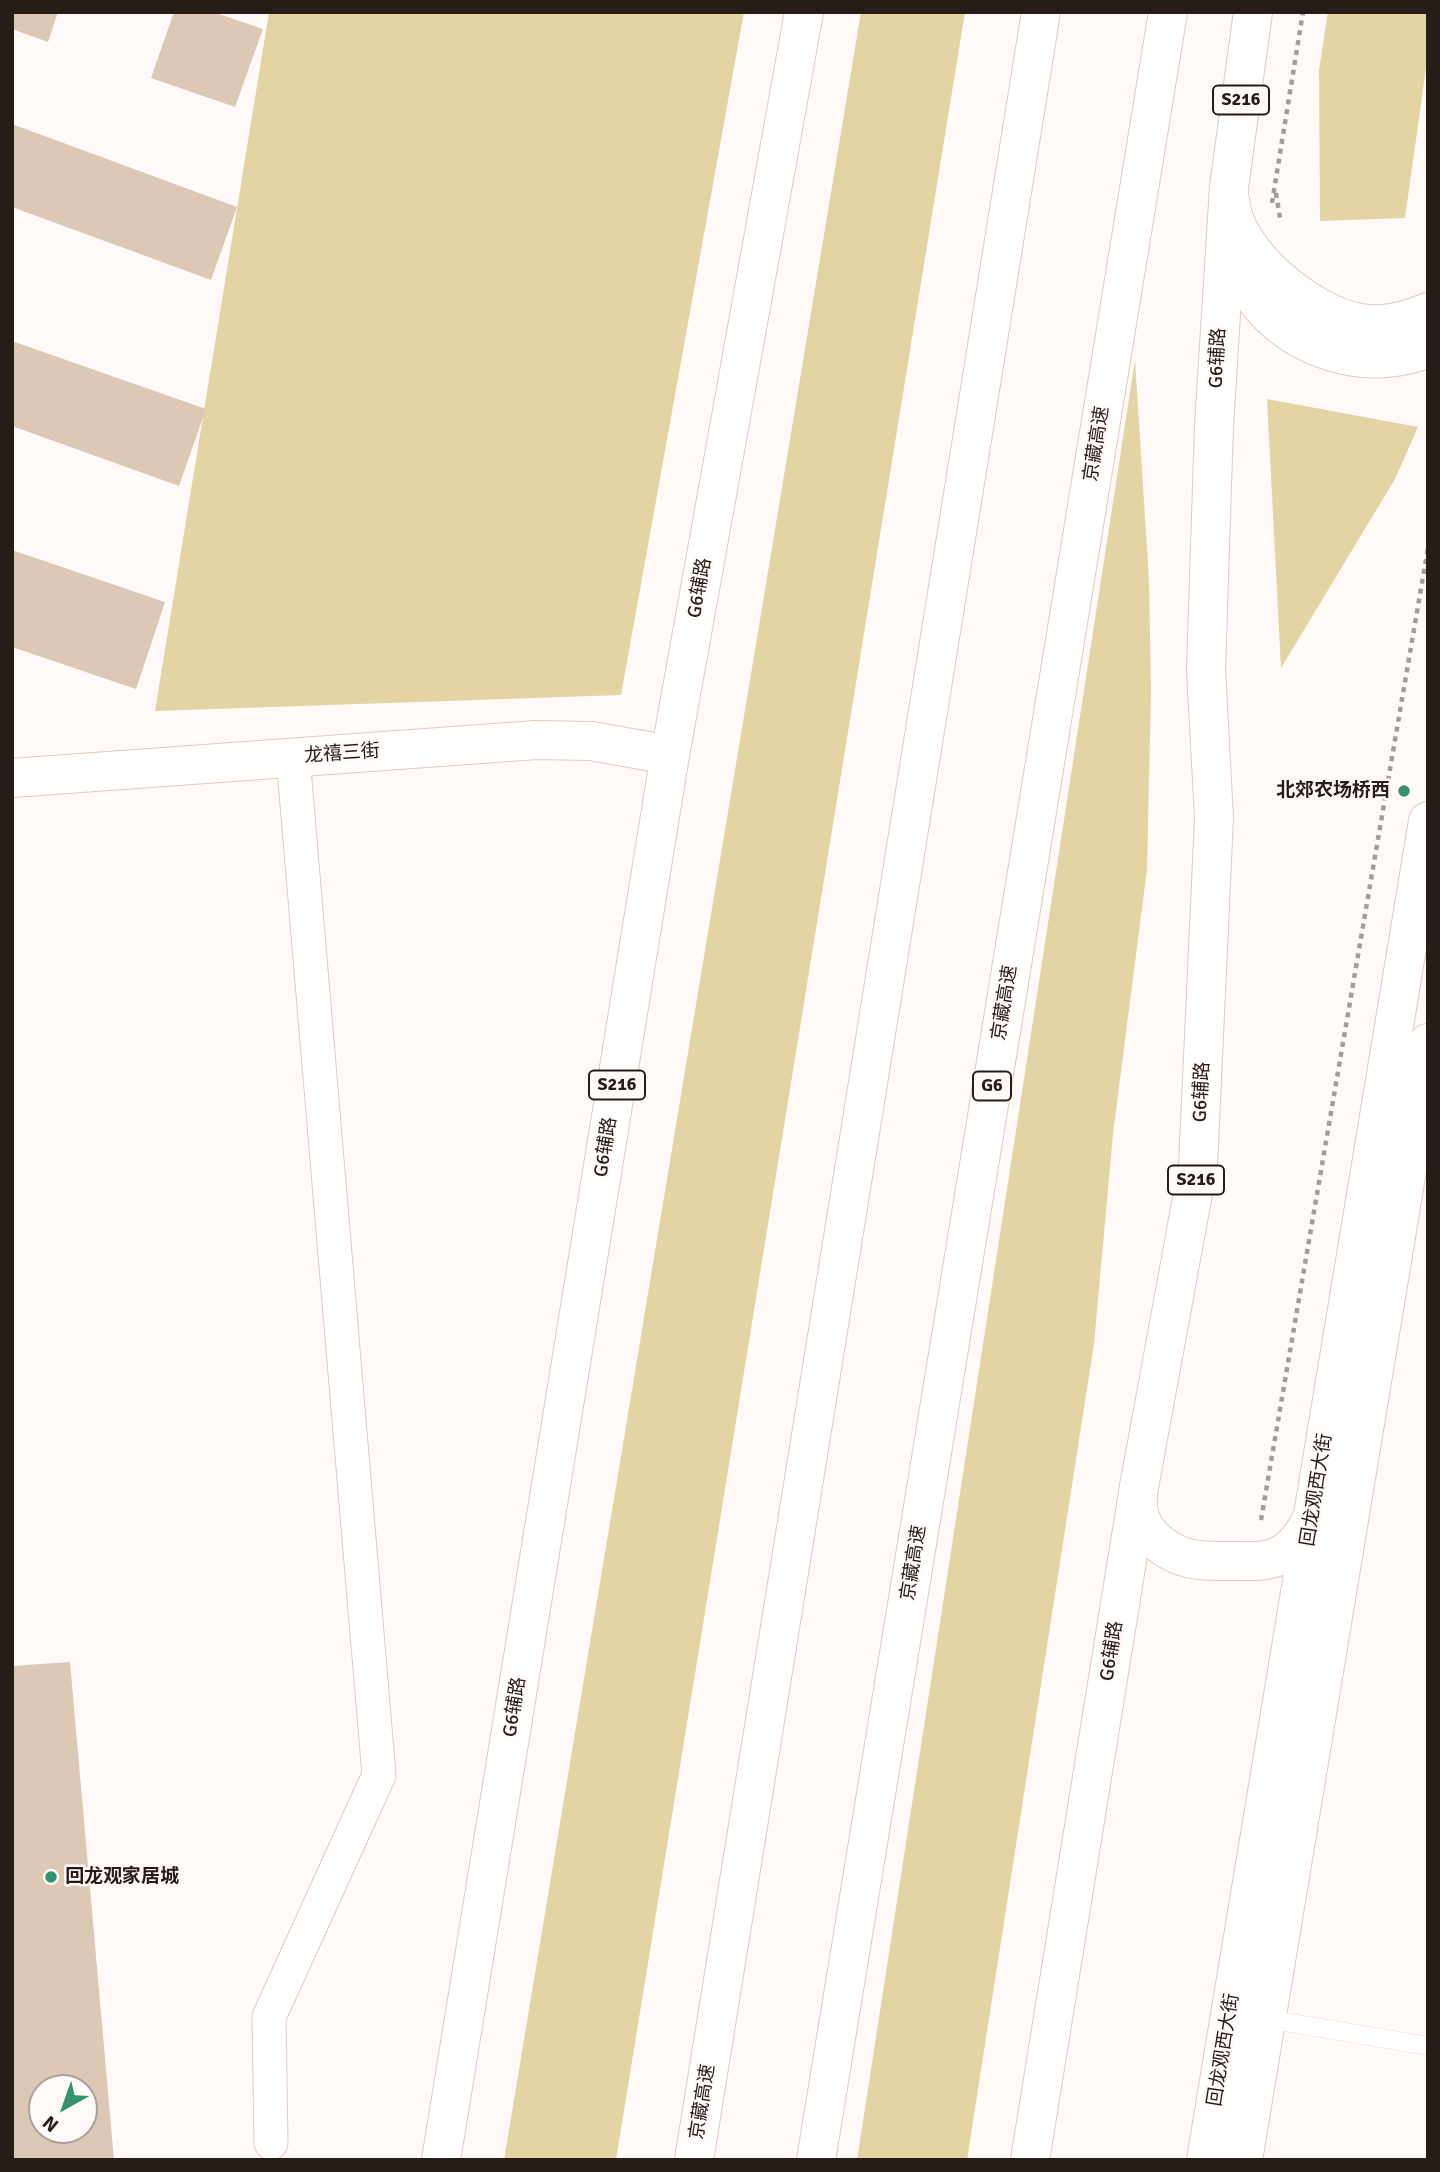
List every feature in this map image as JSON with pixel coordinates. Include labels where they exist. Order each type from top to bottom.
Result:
[{"type":"main road","name":"G6辅路","points":[[441,2160],[670,755],[804,12]]},
{"type":"main road","name":"京藏高速","points":[[694,2160],[1041,12]]},
{"type":"main road","name":"京藏高速","points":[[816,2160],[1168,12]]},
{"type":"main road","name":"G6辅路","points":[[1030,2160],[1139,1488],[1198,1166],[1214,818],[1207,657],[1215,412],[1229,187],[1253,12]]},
{"type":"main road","points":[[1229,187],[1230,205],[1236,223],[1247,241],[1274,274],[1311,302],[1331,313],[1360,323],[1388,323],[1428,312]]},
{"type":"main road","points":[[1229,187],[1230,223],[1238,264],[1256,300],[1276,320],[1320,348],[1356,358],[1392,358],[1428,348]]},
{"type":"main road","name":"龙禧三街","points":[[12,778],[568,739],[631,746],[670,755]]},
{"type":"main road","name":"回龙观西大街","points":[[1206,2160],[1428,821]]},
{"type":"main road","name":"回龙观西大街","points":[[1243,2160],[1428,1043]]},
{"type":"main road","points":[[1139,1488],[1140,1519],[1150,1535],[1181,1556],[1201,1560],[1272,1559],[1283,1554],[1300,1537],[1309,1525],[1314,1510]]},
{"type":"street","points":[[271,2143],[269,2017],[379,1775],[293,757]]},
{"type":"lane","points":[[1267,2019],[1428,2046]]},
{"type":"path","points":[[1277,184],[1278,206],[1284,230]]},
{"type":"shaded area","points":[[269,12],[744,12],[621,695],[155,711]]},
{"type":"shaded area","points":[[861,12],[965,12],[616,2160],[504,2160]]},
{"type":"shaded area","points":[[1328,12],[1428,12],[1428,54],[1405,218],[1320,221],[1319,70]]},
{"type":"shaded area","points":[[1135,360],[1149,580],[1151,692],[1147,869],[1113,1134],[1094,1344],[967,2160],[857,2160]]},
{"type":"shaded area","points":[[1267,399],[1418,427],[1395,479],[1281,668]]},
{"type":"building","points":[[12,12],[58,12],[48,42],[12,29]]},
{"type":"building","points":[[174,12],[213,12],[263,29],[235,107],[151,78]]},
{"type":"building","points":[[12,124],[237,207],[211,280],[12,207]]},
{"type":"building","points":[[12,341],[206,409],[179,486],[12,426]]},
{"type":"building","points":[[12,550],[165,602],[136,689],[12,647]]},
{"type":"building","name":"回龙观家居城","points":[[70,1662],[114,2160],[12,2160],[12,1666]]},
{"type":"place","name":"北郊农场桥西","points":[[1404,791]]},
{"type":"place","name":"回龙观家居城","points":[[51,1877]]}]
